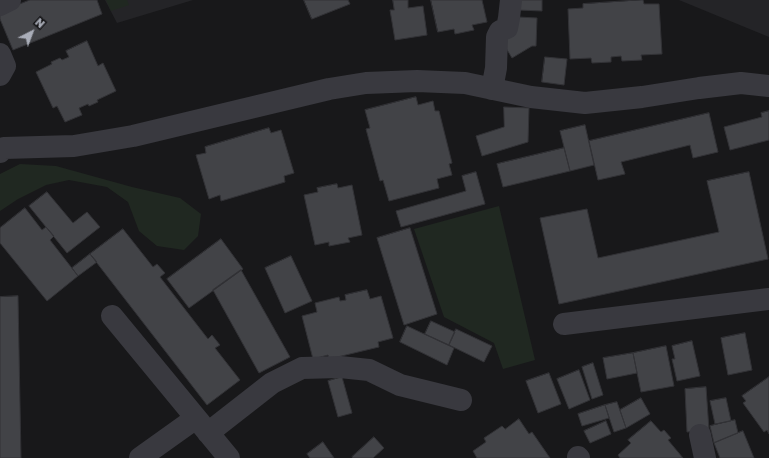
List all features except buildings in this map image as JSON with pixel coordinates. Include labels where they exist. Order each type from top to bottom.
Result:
[{"type":"street","points":[[0,5],[10,0]]},
{"type":"street","points":[[492,89],[496,68],[496,37],[500,31],[507,28],[511,0]]},
{"type":"street","points":[[0,54],[5,66],[0,75]]},
{"type":"street","points":[[1,144],[74,146],[133,136],[329,89],[366,83],[418,81],[465,83],[531,97],[585,103],[642,97],[741,83],[769,86]]},
{"type":"street","points":[[564,324],[769,299]]},
{"type":"street","points":[[112,316],[229,458]]},
{"type":"street","points":[[140,458],[202,425],[272,383],[302,368],[340,367],[369,370],[400,385],[461,400]]},
{"type":"street","points":[[700,435],[705,458]]},
{"type":"shaded area","points":[[105,0],[193,0],[117,23]]},
{"type":"shaded area","points":[[106,0],[127,0],[129,5],[111,11]]},
{"type":"shaded area","points":[[679,0],[769,0],[769,37]]},
{"type":"shaded area","points":[[20,164],[56,166],[132,187],[180,198],[201,214],[198,236],[184,250],[157,246],[139,231],[128,202],[107,187],[69,180],[46,185],[18,199],[0,211],[0,174]]},
{"type":"shaded area","points":[[499,206],[535,360],[503,369],[494,343],[444,317],[414,229]]}]
